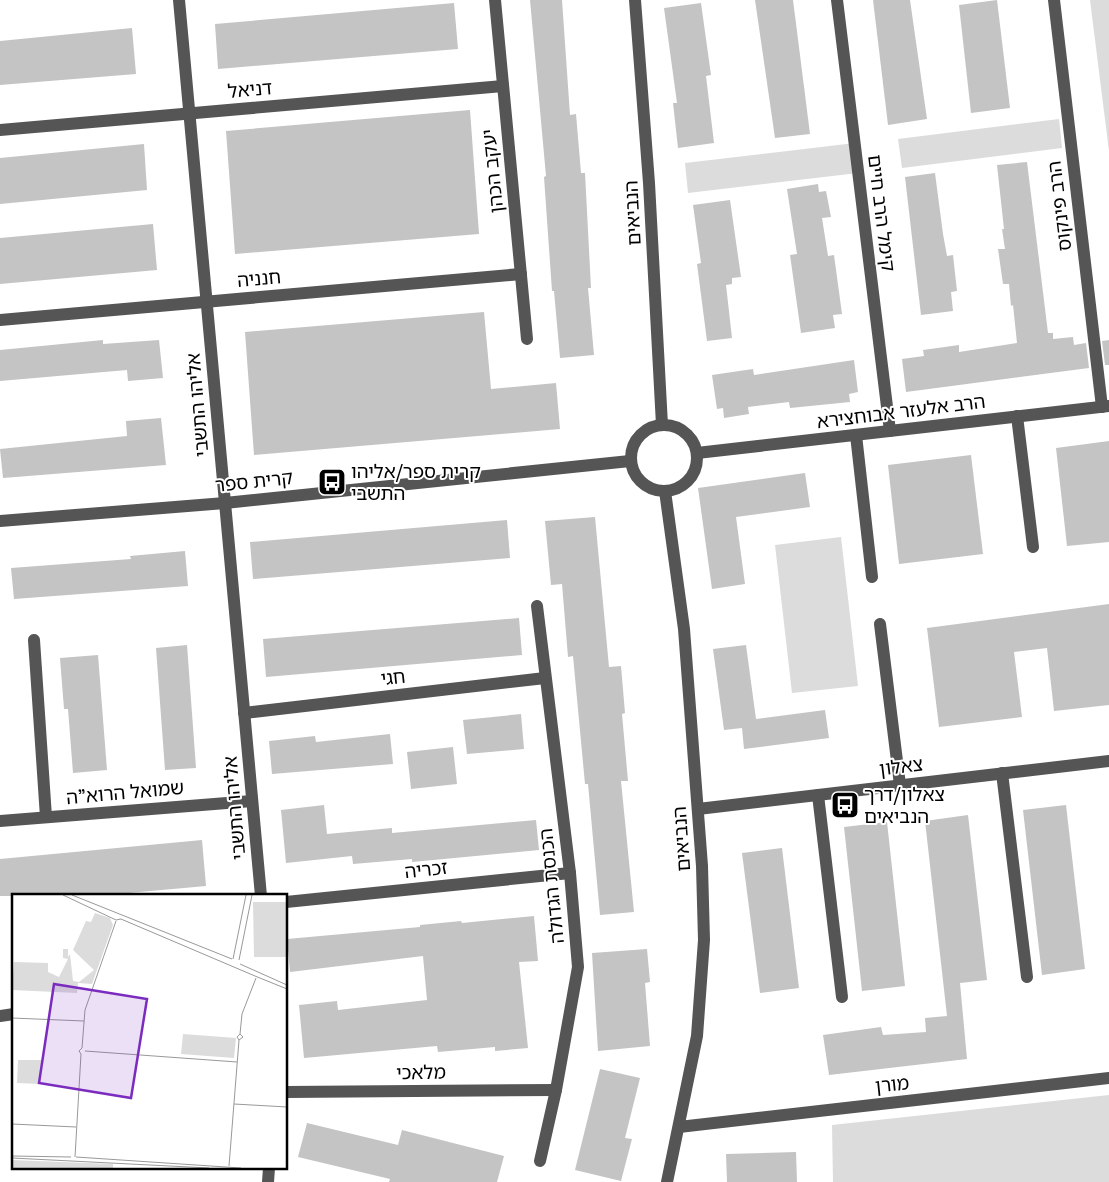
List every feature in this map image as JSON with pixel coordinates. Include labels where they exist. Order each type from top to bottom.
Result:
[{"type":"street","name":"אליהו התשבי","points":[[179,0],[261,894]]},
{"type":"street","name":"יעקב הכהן","points":[[495,0],[528,339]]},
{"type":"street","name":"הנביאים","points":[[635,0],[649,182],[662,424]]},
{"type":"street","name":"קימל הרב חיים","points":[[837,0],[890,431]]},
{"type":"street","name":"הרב פינקוס","points":[[1054,0],[1106,406]]},
{"type":"street","name":"דניאל","points":[[0,130],[503,86]]},
{"type":"street","name":"חנניה","points":[[0,320],[521,274]]},
{"type":"street","name":"הרב אלעזר אבוחצירא","points":[[697,453],[1106,406]]},
{"type":"street","points":[[1017,416],[1033,547]]},
{"type":"street","points":[[662,424],[672,426],[689,436],[697,453],[692,475],[675,489],[665,491],[655,490],[642,482],[633,470],[630,461],[634,443],[639,436],[645,430],[662,424]]},
{"type":"street","points":[[856,435],[872,577]]},
{"type":"street","name":"קרית ספר","points":[[0,521],[225,502],[630,461]]},
{"type":"street","name":"הנביאים","points":[[665,491],[684,629],[704,903],[702,978],[697,1036],[667,1182]]},
{"type":"street","name":"הכנסת הגדולה","points":[[537,606],[570,874],[578,967],[556,1090],[540,1160]]},
{"type":"street","points":[[880,624],[900,785]]},
{"type":"street","points":[[34,640],[46,817]]},
{"type":"street","name":"חגי","points":[[244,713],[545,678]]},
{"type":"street","name":"צאלון","points":[[698,809],[1109,760]]},
{"type":"street","points":[[1002,773],[1027,977]]},
{"type":"street","points":[[818,795],[842,997]]},
{"type":"street","name":"שמואל הרוא\"ה","points":[[0,821],[252,801]]},
{"type":"street","name":"זכריה","points":[[288,902],[570,874]]},
{"type":"street","name":"מורן","points":[[679,1126],[1109,1078]]},
{"type":"street","name":"מלאכי","points":[[288,1092],[556,1090]]},
{"type":"shaded area","points":[[1090,0],[1109,0],[1109,151]]},
{"type":"shaded area","points":[[1059,119],[1062,148],[902,168],[898,139]]},
{"type":"shaded area","points":[[855,143],[858,173],[688,193],[685,163]]},
{"type":"shaded area","points":[[841,537],[858,686],[792,693],[775,545]]},
{"type":"shaded area","points":[[1109,1095],[1109,1182],[833,1182],[832,1125]]},
{"type":"building","points":[[530,0],[562,0],[570,115],[576,114],[581,173],[585,173],[591,288],[588,288],[594,355],[560,358],[554,291],[552,291],[544,177],[546,176]]},
{"type":"building","points":[[755,0],[793,0],[810,134],[775,138]]},
{"type":"building","points":[[873,0],[910,0],[927,119],[888,125]]},
{"type":"building","points":[[997,0],[1010,108],[971,113],[959,5]]},
{"type":"building","points":[[454,3],[458,49],[218,69],[215,24]]},
{"type":"building","points":[[701,3],[711,75],[706,76],[714,143],[678,148],[673,103],[677,103],[664,8]]},
{"type":"building","points":[[132,28],[136,74],[0,85],[0,41]]},
{"type":"building","points":[[470,110],[479,234],[235,254],[226,131]]},
{"type":"building","points":[[144,144],[147,190],[0,204],[0,158]]},
{"type":"building","points":[[1027,162],[1048,333],[1053,333],[1053,339],[1073,337],[1074,345],[1086,343],[1089,368],[906,392],[902,359],[924,356],[923,350],[959,345],[959,352],[1017,343],[1009,284],[1003,284],[998,249],[1005,249],[997,165]]},
{"type":"building","points":[[935,173],[947,256],[953,255],[957,291],[951,292],[953,311],[921,315],[905,177]]},
{"type":"building","points":[[818,184],[819,192],[826,191],[831,217],[822,218],[828,256],[834,255],[842,314],[833,315],[835,328],[801,333],[790,255],[797,254],[787,189]]},
{"type":"building","points":[[730,200],[741,277],[732,278],[732,284],[726,285],[732,338],[707,341],[697,264],[701,263],[693,205]]},
{"type":"building","points":[[153,224],[157,270],[0,284],[0,238]]},
{"type":"building","points":[[484,312],[491,389],[556,383],[560,429],[254,455],[245,332]]},
{"type":"building","points":[[103,340],[103,344],[159,340],[163,378],[128,381],[127,370],[0,381],[0,350]]},
{"type":"building","points":[[1109,340],[1109,365],[1105,365],[1102,341]]},
{"type":"building","points":[[854,360],[858,392],[849,394],[850,402],[790,408],[789,402],[748,407],[749,414],[724,418],[723,408],[717,409],[712,375],[753,369],[754,375]]},
{"type":"building","points":[[161,418],[166,465],[3,478],[0,449],[127,436],[126,421]]},
{"type":"building","points":[[1109,441],[1109,542],[1067,546],[1056,448]]},
{"type":"building","points":[[971,455],[983,554],[899,564],[888,465]]},
{"type":"building","points":[[805,473],[810,507],[736,517],[745,584],[712,589],[698,488]]},
{"type":"building","points":[[595,517],[609,667],[621,666],[625,713],[622,714],[628,781],[621,781],[634,912],[600,915],[588,784],[585,784],[573,656],[568,657],[562,584],[551,585],[545,521]]},
{"type":"building","points":[[507,520],[510,558],[253,579],[250,542]]},
{"type":"building","points":[[185,551],[188,586],[14,599],[11,568],[131,559],[130,556]]},
{"type":"building","points":[[1109,604],[1109,705],[1054,711],[1047,648],[1014,652],[1022,717],[939,727],[927,628]]},
{"type":"building","points":[[519,618],[522,655],[266,677],[263,639]]},
{"type":"building","points":[[187,645],[196,768],[165,770],[156,648]]},
{"type":"building","points":[[746,645],[756,719],[825,710],[829,738],[744,749],[742,728],[724,730],[713,649]]},
{"type":"building","points":[[98,655],[107,770],[73,773],[68,709],[64,709],[60,658]]},
{"type":"building","points":[[521,714],[524,749],[467,754],[463,720]]},
{"type":"building","points":[[390,734],[393,764],[272,774],[269,741],[315,736],[316,742]]},
{"type":"building","points":[[453,747],[457,784],[411,789],[407,752]]},
{"type":"building","points":[[324,805],[327,834],[392,828],[392,833],[536,820],[539,850],[412,862],[412,859],[353,864],[352,856],[286,863],[281,810]]},
{"type":"building","points":[[1066,805],[1085,969],[1042,975],[1023,810]]},
{"type":"building","points":[[968,815],[987,980],[960,983],[967,1059],[829,1075],[823,1035],[881,1027],[883,1035],[926,1032],[925,1018],[947,1016],[925,821]]},
{"type":"building","points":[[887,822],[905,986],[862,991],[844,827]]},
{"type":"building","points":[[202,840],[206,886],[117,894],[12,894],[12,896],[0,896],[0,859]]},
{"type":"building","points":[[782,848],[799,988],[760,993],[742,853]]},
{"type":"building","points":[[534,916],[538,961],[519,962],[528,1048],[495,1051],[495,1047],[438,1052],[437,1046],[304,1058],[299,1005],[337,1001],[338,1010],[427,1000],[423,956],[290,972],[288,939],[420,927],[420,925],[461,921],[462,923]]},
{"type":"building","points":[[647,949],[650,982],[645,983],[650,1046],[598,1051],[592,953]]},
{"type":"building","points":[[600,1069],[640,1078],[625,1138],[632,1139],[621,1181],[575,1170]]},
{"type":"building","points":[[307,1123],[398,1145],[402,1130],[504,1156],[497,1182],[389,1182],[390,1179],[298,1157]]},
{"type":"building","points":[[796,1152],[797,1182],[727,1182],[726,1154]]},
{"type":"place","name":"קרית ספר/אליהו התשבי","points":[[332,482]]},
{"type":"place","name":"צאלון/דרך הנביאים","points":[[845,805]]}]
